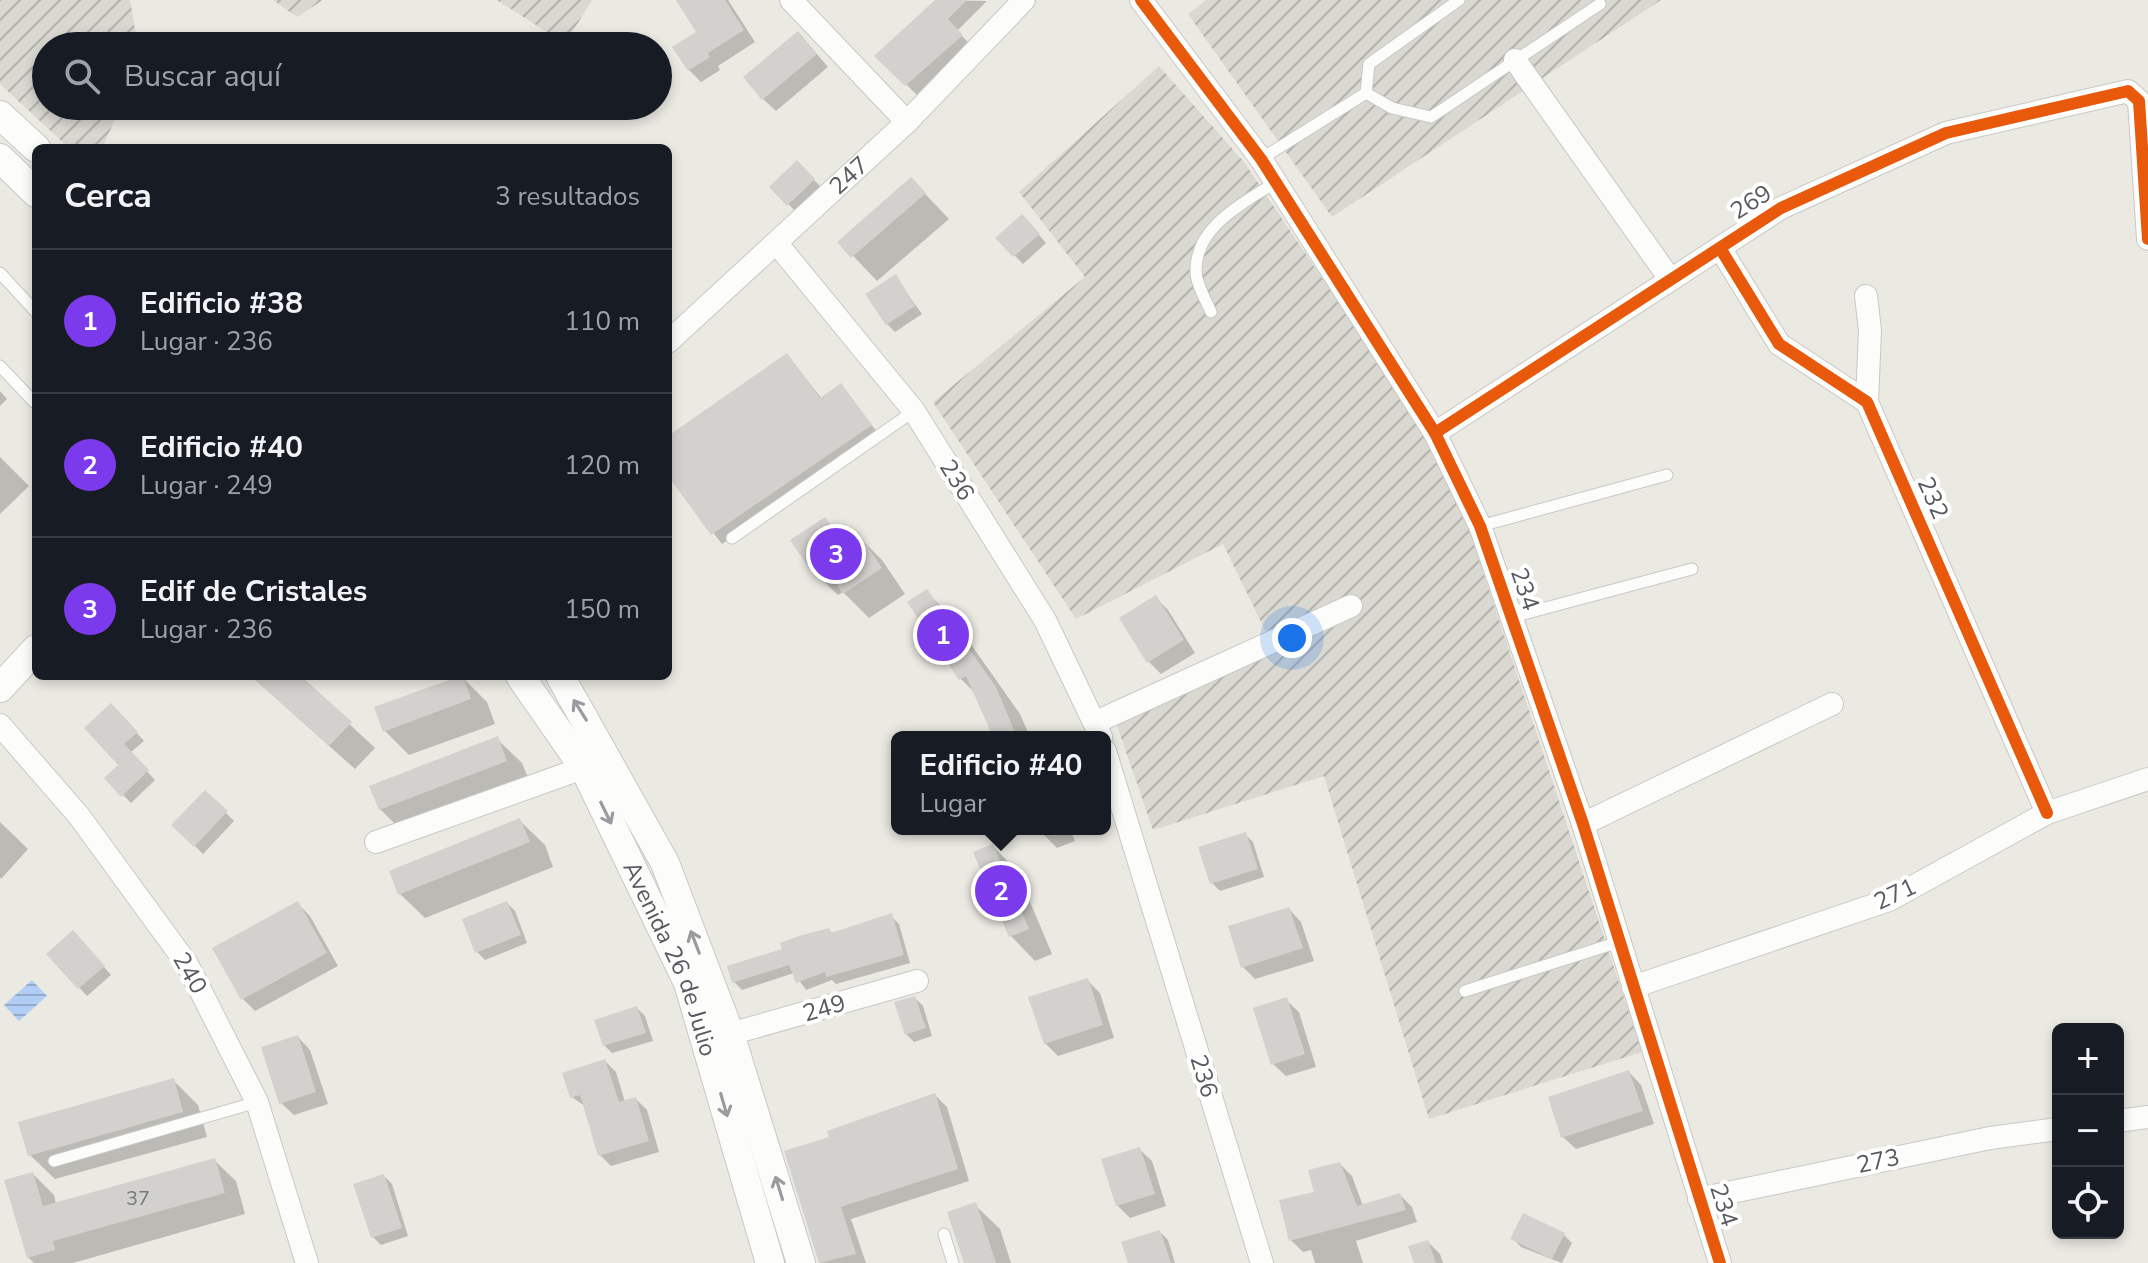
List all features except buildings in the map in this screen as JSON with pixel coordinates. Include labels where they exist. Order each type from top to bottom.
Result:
[{"type":"street","points":[[791,0],[907,122]]},
{"type":"street","name":"247","points":[[672,338],[778,245],[907,122],[1024,0]]},
{"type":"street","name":"234","points":[[1141,0],[1276,182],[1435,433],[1480,526],[1583,824],[1720,1263]]},
{"type":"street","points":[[1515,60],[1670,279]]},
{"type":"street","name":"269","points":[[1435,433],[1781,208],[1946,133],[2128,91],[2139,101],[2148,239]]},
{"type":"street","points":[[0,115],[32,144]]},
{"type":"street","points":[[0,158],[32,189]]},
{"type":"street","name":"236","points":[[778,245],[914,411],[1045,620],[1098,729]]},
{"type":"street","points":[[1720,248],[1779,344],[1867,402]]},
{"type":"street","points":[[1866,296],[1870,330],[1867,402]]},
{"type":"street","name":"232","points":[[1867,402],[2047,813]]},
{"type":"street","points":[[1098,729],[1351,606]]},
{"type":"street","points":[[0,688],[32,653]]},
{"type":"street","name":"Avenida 26 de Julio","points":[[523,680],[596,763],[665,863],[730,1034],[801,1263]]},
{"type":"street","name":"Avenida 26 de Julio","points":[[562,680],[688,983],[770,1263]]},
{"type":"street","points":[[1583,824],[1832,704]]},
{"type":"street","name":"240","points":[[0,725],[79,816],[187,964],[257,1102],[307,1263]]},
{"type":"street","points":[[376,842],[596,763]]},
{"type":"street","name":"236","points":[[1111,771],[1262,1263]]},
{"type":"street","name":"271","points":[[1633,987],[1889,900],[2047,813],[2148,779]]},
{"type":"street","name":"249","points":[[730,1034],[917,981]]},
{"type":"street","points":[[2124,1120],[2148,1117]]},
{"type":"street","name":"273","points":[[1699,1199],[1990,1138],[2052,1130]]},
{"type":"lane","points":[[1366,93],[1369,64],[1459,0]]},
{"type":"lane","points":[[1366,93],[1392,108],[1431,117],[1600,4]]},
{"type":"lane","points":[[1261,159],[1366,93]]},
{"type":"lane","points":[[1211,312],[1195,273],[1200,245],[1231,211],[1276,182]]},
{"type":"lane","points":[[1,275],[32,308]]},
{"type":"lane","points":[[0,366],[32,400]]},
{"type":"lane","points":[[732,538],[914,411]]},
{"type":"lane","points":[[1480,526],[1667,475]]},
{"type":"lane","points":[[1512,617],[1692,569]]},
{"type":"lane","points":[[1465,991],[1619,942]]},
{"type":"lane","points":[[54,1161],[257,1102]]},
{"type":"lane","points":[[944,1234],[953,1263]]},
{"type":"shaded area","points":[[0,0],[130,0],[136,32],[32,32],[32,114],[0,84]]},
{"type":"shaded area","points":[[273,0],[323,0],[297,17]]},
{"type":"shaded area","points":[[497,0],[592,0],[572,32],[546,32]]},
{"type":"shaded area","points":[[1206,0],[1661,0],[1332,217],[1188,14]]},
{"type":"shaded area","points":[[1159,66],[1244,162],[1430,439],[1469,529],[1642,1052],[1429,1119],[1324,776],[1153,830],[1116,723],[1276,653],[1223,544],[1076,619],[933,402],[1085,277],[1019,192]]},
{"type":"shaded area","points":[[39,120],[115,120],[104,144],[65,144]]},
{"type":"water","points":[[32,980],[47,996],[19,1021],[4,1005]]},
{"type":"cycle path","points":[[1141,0],[1261,159],[1435,433],[1480,526],[1583,824],[1720,1263]]},
{"type":"cycle path","points":[[1435,433],[1781,208],[1946,133],[2128,91],[2139,101],[2148,239]]},
{"type":"cycle path","points":[[1720,248],[1779,344],[1867,402],[2047,813]]},
{"type":"place","name":"Edif de Cristales","points":[[836,554]]},
{"type":"place","name":"Edificio #38","points":[[943,635]]},
{"type":"place","name":"Edificio #40","points":[[1001,891]]}]
